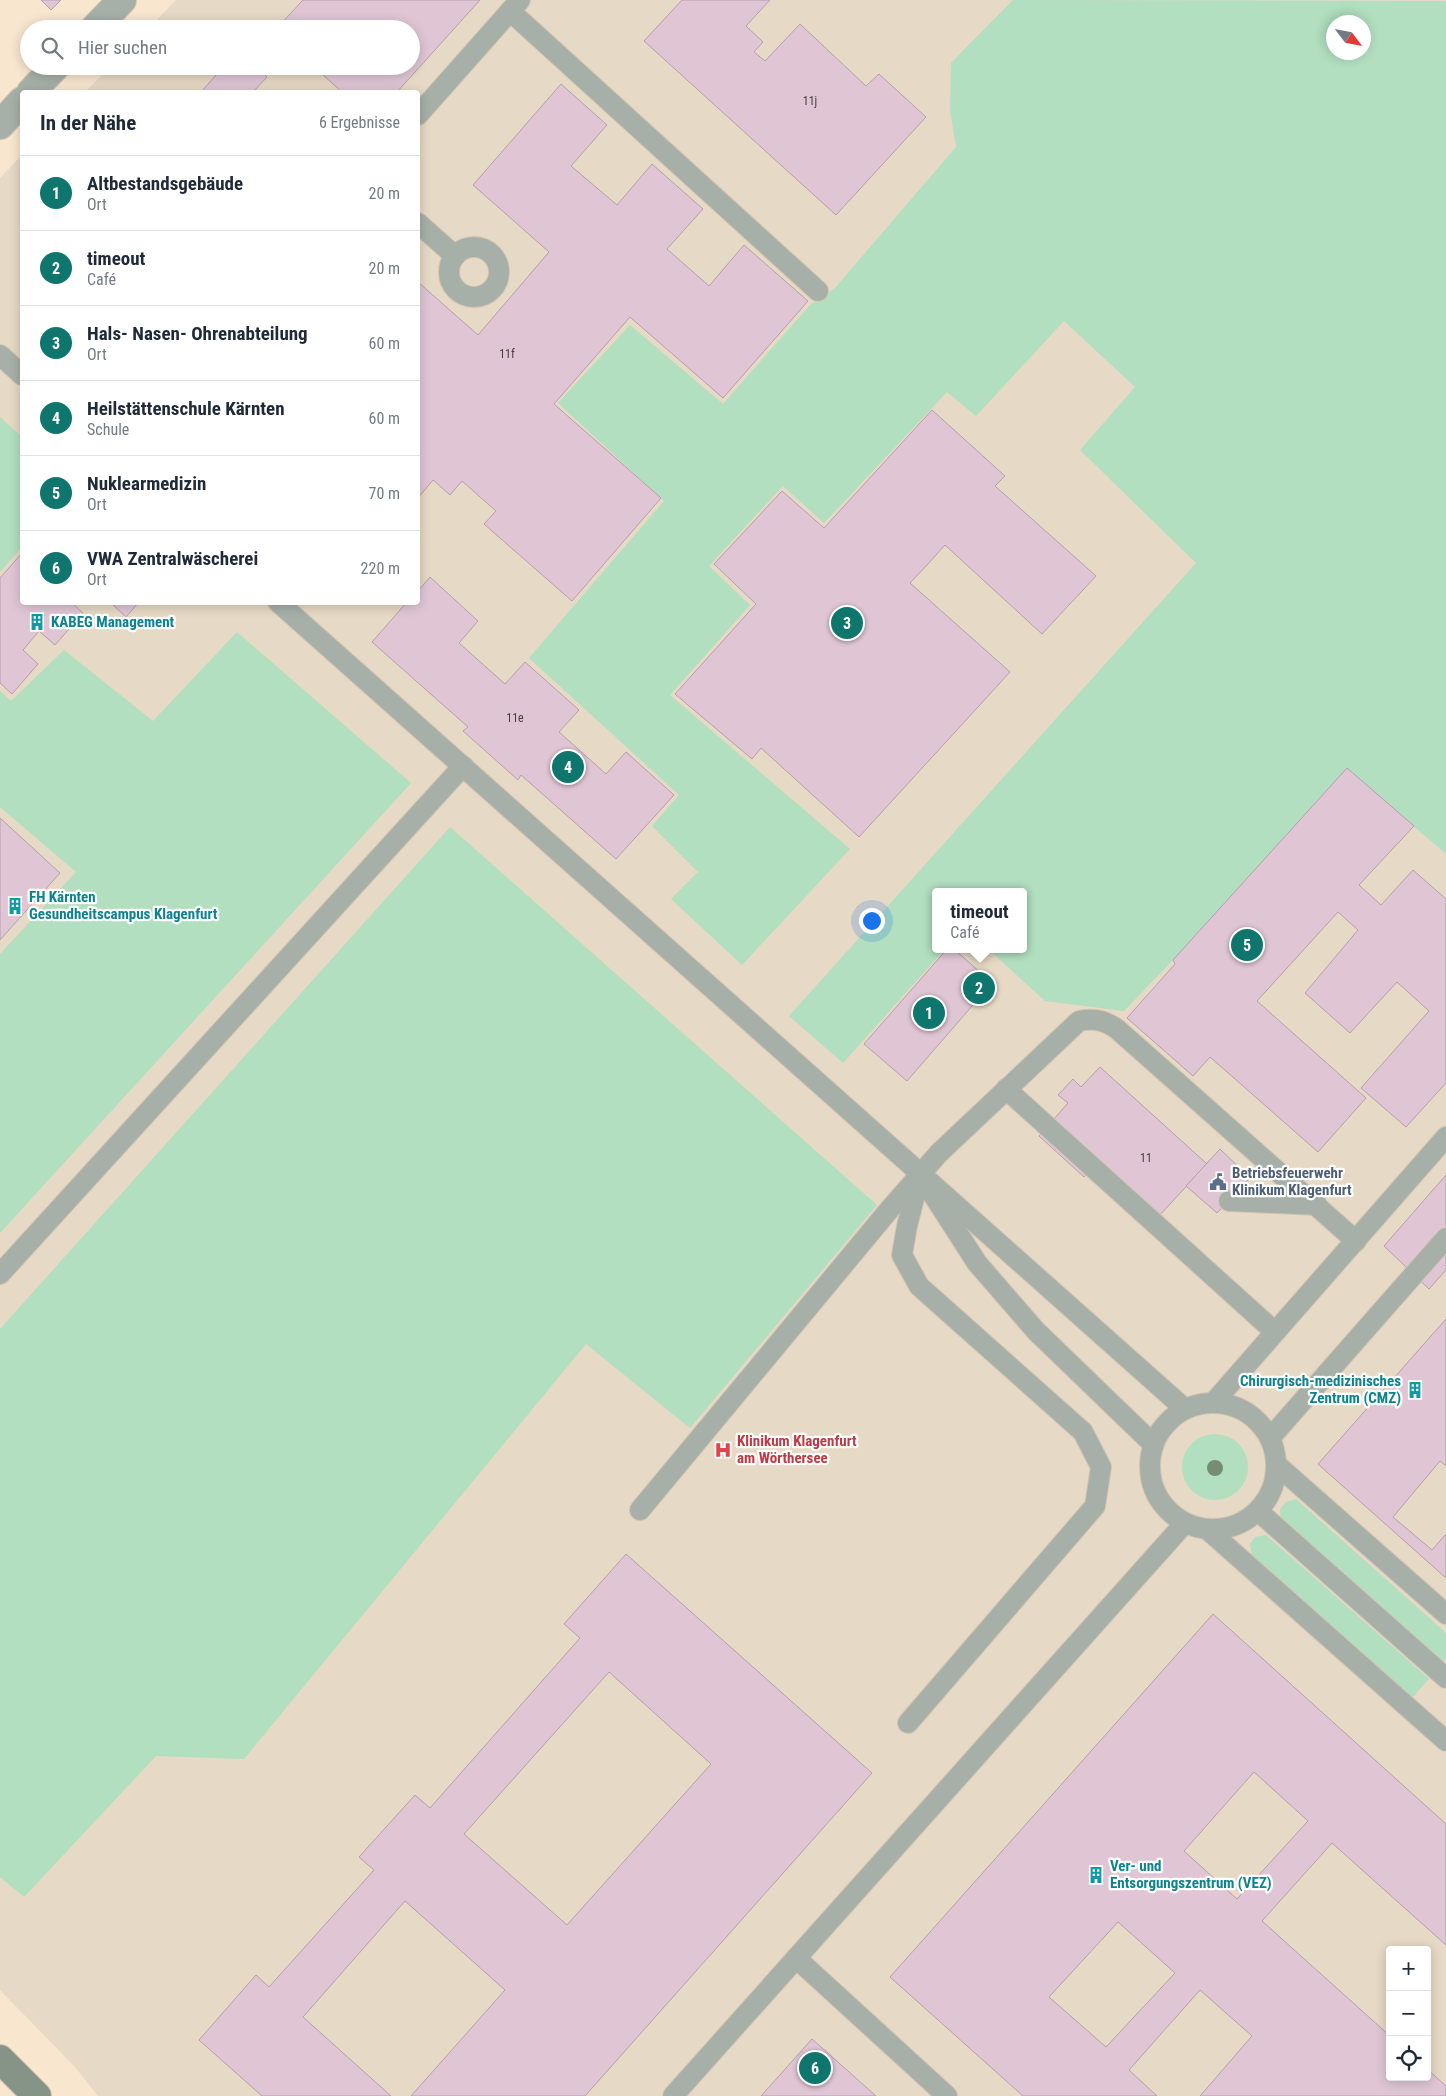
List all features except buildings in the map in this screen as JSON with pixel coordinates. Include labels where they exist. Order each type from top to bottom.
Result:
[{"type":"main road","points":[[0,2059],[37,2096]]},
{"type":"street","points":[[103,20],[122,0]]},
{"type":"street","points":[[33,90],[47,75]]},
{"type":"street","points":[[0,125],[20,104]]},
{"type":"lane","points":[[420,113],[515,6],[818,291]]},
{"type":"lane","points":[[420,225],[455,256]]},
{"type":"lane","points":[[0,355],[20,373]]},
{"type":"lane","points":[[281,605],[1185,1409]]},
{"type":"lane","points":[[0,1274],[462,766]]},
{"type":"lane","points":[[640,1510],[920,1174],[939,1153],[1079,1021],[1091,1018],[1105,1021],[1117,1028],[1356,1241]]},
{"type":"lane","points":[[1006,1089],[1275,1332]]},
{"type":"lane","points":[[1214,1402],[1446,1137]]},
{"type":"lane","points":[[920,1174],[977,1263],[1036,1331],[1153,1444]]},
{"type":"lane","points":[[908,1723],[1095,1506],[1101,1467],[1083,1432],[919,1286],[902,1254],[920,1174]]},
{"type":"lane","points":[[1229,1201],[1317,1205]]},
{"type":"lane","points":[[1271,1437],[1446,1238]]},
{"type":"lane","points":[[1214,1402],[1237,1406],[1257,1419],[1271,1437],[1277,1466],[1273,1490],[1258,1511],[1237,1526],[1208,1530],[1184,1524],[1160,1502],[1150,1476],[1153,1444],[1165,1423],[1185,1409],[1214,1402]]},
{"type":"lane","points":[[1277,1466],[1446,1614]]},
{"type":"lane","points":[[1258,1511],[1446,1678]]},
{"type":"lane","points":[[673,2096],[1184,1524]]},
{"type":"lane","points":[[1208,1530],[1446,1741]]},
{"type":"lane","points":[[796,1958],[947,2096]]},
{"type":"shaded area","name":"Klinikum Klagenfurt am Wörthersee","points":[[176,0],[1446,0],[1446,2096],[98,2096],[75,2067],[0,1990],[0,178],[20,157],[20,605],[420,605],[420,90],[87,90],[102,75],[420,75],[420,20],[157,20]]},
{"type":"green space","points":[[1013,0],[1446,1],[1446,854],[1347,769],[1124,1011],[1045,1001],[992,953],[1027,953],[1027,888],[932,888],[932,953],[941,953],[843,1063],[789,1016],[1196,563],[1080,450],[1135,387],[1064,321],[976,416],[947,392],[824,523],[783,486],[709,566],[750,605],[670,695],[850,849],[742,965],[671,899],[698,872],[652,826],[679,795],[529,658],[664,501],[558,403],[630,325],[723,404],[810,305],[835,288],[956,147],[950,110],[951,63]]},
{"type":"green space","points":[[0,417],[20,435],[20,549],[0,572]]},
{"type":"green space","points":[[237,632],[411,783],[0,1233],[0,954],[76,872],[0,807],[0,691],[11,701],[64,650],[153,721]]},
{"type":"green space","points":[[450,827],[877,1205],[690,1428],[586,1344],[244,1759],[156,1756],[24,1897],[0,1877],[0,1329]]},
{"type":"green space","points":[[1215,1434],[1228,1436],[1238,1444],[1246,1454],[1248,1467],[1246,1480],[1238,1490],[1228,1498],[1215,1500],[1202,1498],[1192,1490],[1184,1480],[1182,1467],[1184,1454],[1192,1444],[1202,1436]]},
{"type":"green space","points":[[1296,1499],[1446,1633],[1446,1658],[1442,1663],[1281,1520],[1280,1509],[1286,1502]]},
{"type":"green space","points":[[1266,1535],[1429,1679],[1412,1698],[1252,1556],[1250,1544],[1255,1537]]},
{"type":"place","name":"KABEG Management","points":[[37,622]]},
{"type":"place","name":"Hals- Nasen- Ohrenabteilung","points":[[847,623]]},
{"type":"place","name":"Heilstättenschule Kärnten","points":[[568,767]]},
{"type":"place","name":"FH Kärnten Gesundheitscampus Klagenfurt","points":[[15,906]]},
{"type":"place","name":"Nuklearmedizin","points":[[1247,945]]},
{"type":"place","name":"timeout","points":[[979,988]]},
{"type":"place","name":"Altbestandsgebäude","points":[[929,1013]]},
{"type":"place","name":"Betriebsfeuerwehr Klinikum Klagenfurt","points":[[1218,1182]]},
{"type":"place","name":"Chirurgisch-medizinisches Zentrum (CMZ)","points":[[1415,1390]]},
{"type":"place","name":"Klinikum Klagenfurt am Wörthersee","points":[[723,1450]]},
{"type":"place","name":"Ver- und Entsorgungszentrum (VEZ)","points":[[1096,1875]]},
{"type":"place","name":"VWA Zentralwäscherei","points":[[815,2068]]}]
